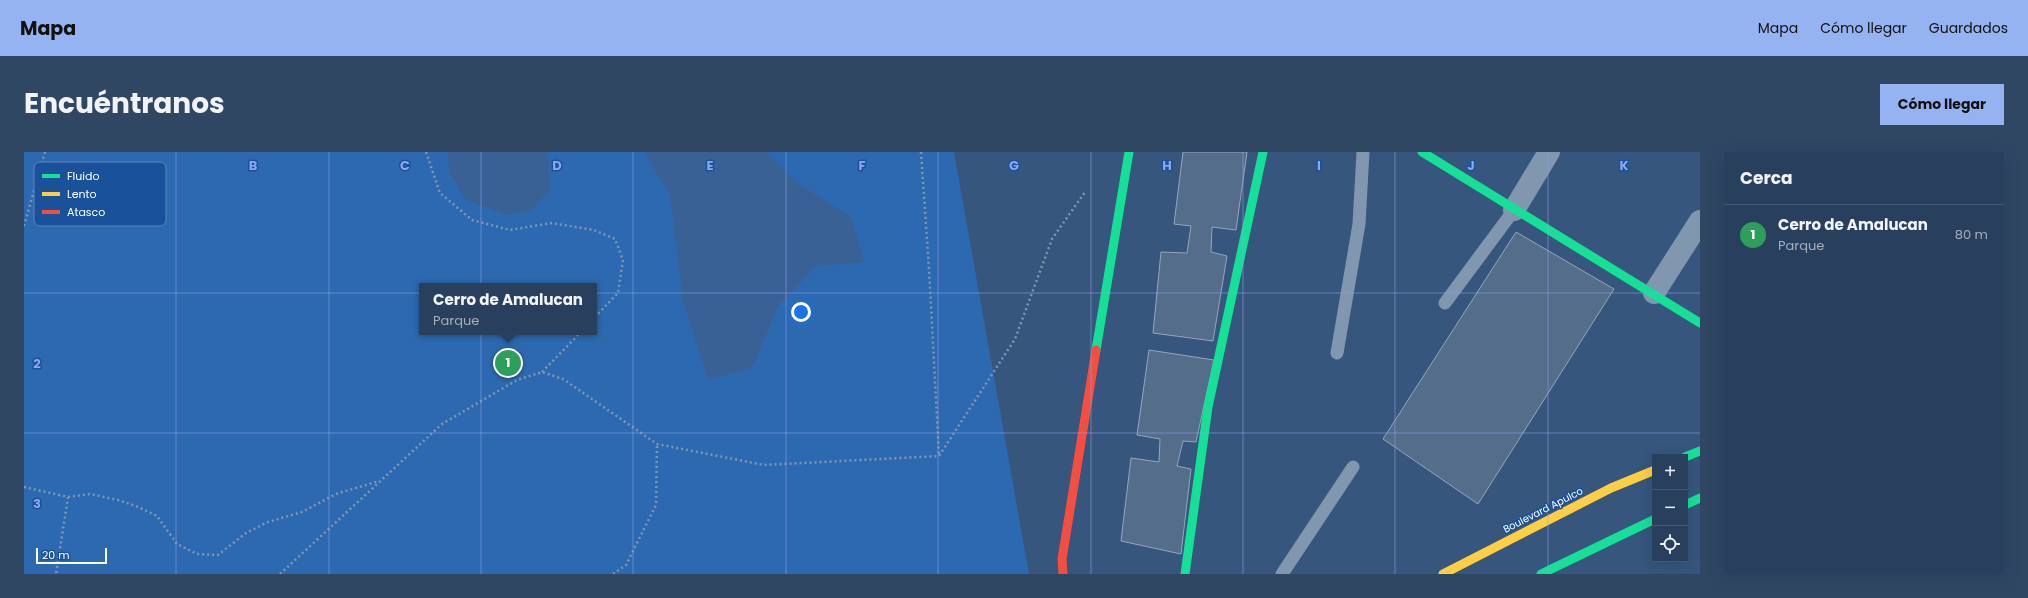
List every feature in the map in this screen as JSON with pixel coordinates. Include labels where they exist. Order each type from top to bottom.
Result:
[{"type":"street","points":[[1063,574],[1062,559],[1129,152]]},
{"type":"street","points":[[1185,574],[1195,490],[1208,407],[1263,152]]},
{"type":"street","points":[[1422,152],[1514,210],[1654,293],[1700,323]]},
{"type":"street","points":[[1514,210],[1549,152]]},
{"type":"street","points":[[1654,293],[1700,221]]},
{"type":"street","points":[[1688,457],[1700,451]]},
{"type":"street","name":"Boulevard Apulco","points":[[1443,574],[1611,488],[1652,471]]},
{"type":"street","points":[[1688,504],[1700,498]]},
{"type":"street","points":[[1541,574],[1652,519]]},
{"type":"lane","points":[[1337,353],[1359,224],[1363,152]]},
{"type":"lane","points":[[1445,303],[1514,210]]},
{"type":"lane","points":[[1282,574],[1353,466]]},
{"type":"path","points":[[42,162],[45,152]]},
{"type":"path","points":[[426,152],[440,193],[472,220],[510,230],[550,223],[594,230],[615,239],[623,260],[618,293],[597,315]]},
{"type":"path","points":[[921,152],[939,456]]},
{"type":"path","points":[[24,226],[34,191]]},
{"type":"path","points":[[939,456],[1015,339],[1052,238],[1085,192]]},
{"type":"path","points":[[280,574],[442,424],[517,380],[542,372],[577,335]]},
{"type":"path","points":[[542,372],[563,379],[657,444],[764,465],[939,456]]},
{"type":"path","points":[[613,574],[626,565],[656,505],[657,444]]},
{"type":"path","points":[[24,487],[68,497],[90,494],[118,500],[136,506],[157,516],[177,544],[197,554],[218,555],[246,533],[268,522],[302,512],[336,494],[379,481]]},
{"type":"path","points":[[56,574],[68,497]]},
{"type":"shaded area","points":[[24,152],[954,152],[1029,574],[24,574]]},
{"type":"shaded area","points":[[448,152],[548,152],[550,189],[532,211],[508,215],[466,200],[449,172]]},
{"type":"shaded area","points":[[644,152],[767,152],[799,184],[852,218],[864,262],[816,266],[779,305],[752,368],[708,380],[683,300],[670,195]]},
{"type":"building","points":[[1183,152],[1247,152],[1236,230],[1212,227],[1211,252],[1227,256],[1213,341],[1153,333],[1161,252],[1187,253],[1191,226],[1174,224]]},
{"type":"building","points":[[1516,232],[1614,289],[1478,504],[1383,439]]},
{"type":"building","points":[[1149,350],[1214,360],[1196,442],[1183,441],[1177,466],[1191,469],[1181,554],[1121,541],[1131,458],[1159,462],[1160,439],[1137,435]]},
{"type":"traffic: fast","points":[[1096,350],[1129,152]]},
{"type":"traffic: fast","points":[[1185,574],[1208,407],[1263,152]]},
{"type":"traffic: fast","points":[[1422,152],[1700,323]]},
{"type":"traffic: fast","points":[[1688,456],[1700,451]]},
{"type":"traffic: fast","points":[[1688,504],[1700,498]]},
{"type":"traffic: fast","points":[[1541,574],[1652,520]]},
{"type":"traffic: slow","points":[[1443,574],[1611,488],[1652,471]]},
{"type":"traffic: jam","points":[[1063,574],[1062,559],[1096,350]]},
{"type":"place","name":"Cerro de Amalucan","points":[[508,363]]}]
